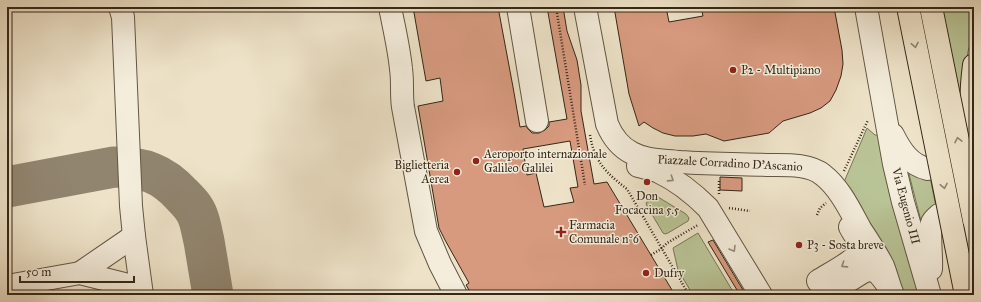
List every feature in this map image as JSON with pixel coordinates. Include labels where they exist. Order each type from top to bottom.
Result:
[{"type":"highway","points":[[908,7],[966,295]]},
{"type":"highway","points":[[931,7],[974,220]]},
{"type":"highway","points":[[974,65],[972,84],[972,116],[974,136]]},
{"type":"street","points":[[390,7],[401,67],[401,95],[426,231],[440,264],[456,295]]},
{"type":"street","points":[[518,7],[537,120]]},
{"type":"street","points":[[576,7],[598,127]]},
{"type":"street","points":[[585,7],[598,127]]},
{"type":"street","name":"Via Eugenio III","points":[[866,7],[882,119],[930,294]]},
{"type":"street","points":[[80,273],[141,291],[131,206],[124,10]]},
{"type":"street","points":[[882,119],[908,159],[919,166],[928,169]]},
{"type":"street","name":"Piazzale Corradino D'Ascanio","points":[[598,127],[610,131],[618,142],[632,153],[651,159],[720,164],[782,165],[811,168],[823,174],[880,262],[892,292]]},
{"type":"street","name":"Piazzale Corradino D'Ascanio","points":[[598,127],[601,135],[613,154],[620,159],[658,172],[681,186],[708,208],[761,295]]},
{"type":"street","points":[[822,288],[857,255],[860,250],[859,243],[834,193]]},
{"type":"street","points":[[930,294],[932,261],[931,228],[934,219],[939,215]]},
{"type":"street","points":[[7,286],[80,273],[134,236]]},
{"type":"street","points":[[822,288],[862,272],[873,270],[879,274],[892,292]]},
{"type":"path","points":[[556,7],[585,185]]},
{"type":"path","points":[[817,215],[820,208],[834,193],[867,120],[882,119]]},
{"type":"path","points":[[598,127],[592,143],[595,154],[601,165],[616,181],[627,189],[689,295]]},
{"type":"path","points":[[724,208],[750,211]]},
{"type":"green space","points":[[942,7],[974,7],[974,33],[968,51],[963,96],[959,96]]},
{"type":"green space","points":[[867,128],[875,135],[878,135],[919,295],[905,295],[841,189]]},
{"type":"green space","points":[[908,170],[930,177],[936,207],[922,225]]},
{"type":"green space","points":[[655,196],[686,214],[689,218],[688,221],[668,233],[663,233],[646,203]]},
{"type":"green space","points":[[698,233],[735,295],[693,295],[678,270],[673,248]]},
{"type":"building","name":"Aeroporto internazionale Galileo Galilei","points":[[413,7],[498,7],[520,127],[526,126],[532,133],[539,133],[549,126],[549,122],[567,119],[547,7],[563,7],[567,31],[577,60],[581,85],[581,111],[594,184],[607,182],[675,295],[472,295],[466,285],[469,283],[439,228],[418,106],[443,101],[440,78],[426,81]],"holes":[[[570,141],[578,187],[570,188],[574,202],[544,207],[536,173],[527,175],[523,149]]]},
{"type":"building","name":"P2 - Multipiano","points":[[614,7],[666,7],[669,22],[703,16],[701,7],[740,7],[740,10],[757,7],[834,7],[842,50],[843,64],[841,76],[830,101],[821,108],[810,113],[783,121],[769,133],[724,141],[706,134],[675,136],[663,133],[644,122],[639,126],[629,94]]},
{"type":"building","points":[[720,177],[742,178],[742,191],[720,190]]},
{"type":"building","points":[[713,240],[746,295],[740,295],[708,242]]},
{"type":"taxiway","points":[[7,187],[114,167],[134,168],[159,176],[175,187],[197,214],[204,241],[213,295]]},
{"type":"place","name":"P2 - Multipiano","points":[[733,70]]},
{"type":"place","name":"Aeroporto internazionale Galileo Galilei","points":[[476,161]]},
{"type":"place","name":"Biglietteria Aerea","points":[[457,172]]},
{"type":"place","name":"Don Focaccina 5.5","points":[[647,182]]},
{"type":"place","name":"Farmacia Comunale n°6","points":[[561,232]]},
{"type":"place","name":"P3 - Sosta breve","points":[[799,245]]},
{"type":"place","name":"Dufry","points":[[646,273]]}]
